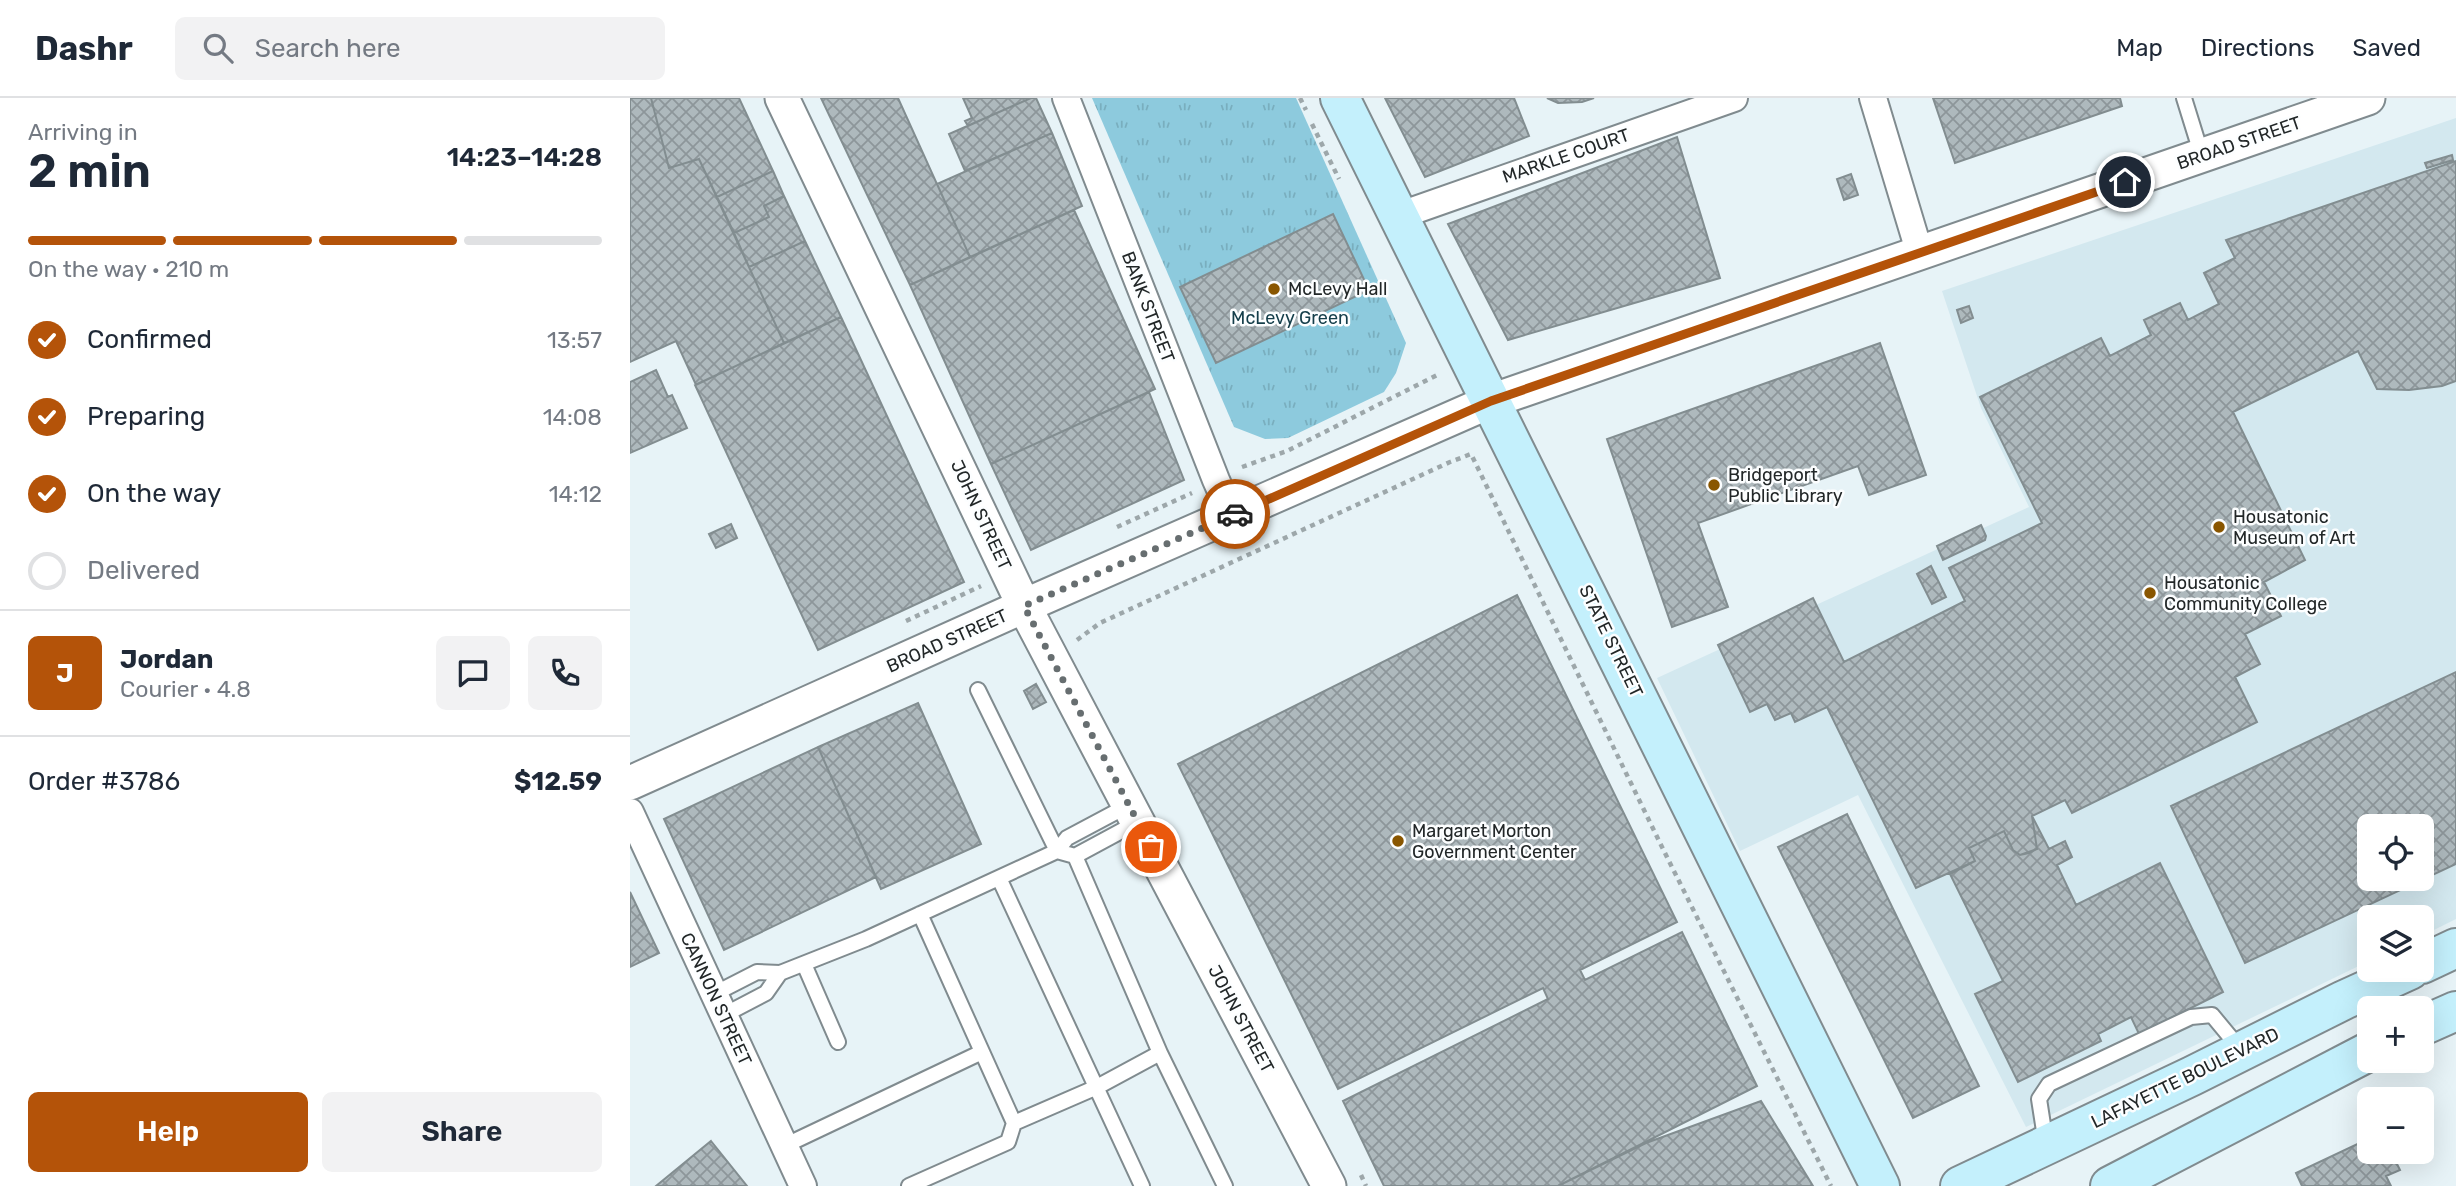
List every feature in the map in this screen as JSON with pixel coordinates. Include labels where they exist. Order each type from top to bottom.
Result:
[{"type":"main road","name":"STATE STREET","points":[[1323,106],[1398,216],[1880,1186]]},
{"type":"main road","points":[[2434,958],[2456,948]]},
{"type":"main road","name":"LAFAYETTE BOULEVARD","points":[[1959,1186],[2384,982]]},
{"type":"main road","points":[[2344,1000],[2357,1015]]},
{"type":"main road","points":[[2434,1021],[2456,1011]]},
{"type":"main road","points":[[2110,1186],[2357,1058]]},
{"type":"street","name":"JOHN STREET","points":[[782,98],[1024,606],[1329,1186]]},
{"type":"street","name":"BANK STREET","points":[[1066,98],[1232,516]]},
{"type":"street","name":"MARKLE COURT","points":[[1398,216],[1734,98]]},
{"type":"street","points":[[1873,98],[1920,254]]},
{"type":"street","name":"BROAD STREET","points":[[630,783],[1491,401],[2368,98]]},
{"type":"street","name":"CANNON STREET","points":[[630,811],[803,1186]]},
{"type":"lane","points":[[2184,98],[2202,156]]},
{"type":"lane","points":[[978,690],[1057,852]]},
{"type":"lane","points":[[719,1004],[757,972],[780,973],[804,964],[1057,852],[1067,838],[1134,814]]},
{"type":"lane","points":[[1057,852],[1075,856],[1134,814]]},
{"type":"lane","points":[[1075,856],[1160,1053],[1225,1186]]},
{"type":"lane","points":[[999,878],[1142,1186]]},
{"type":"lane","points":[[909,1186],[1008,1142],[1014,1123],[920,914]]},
{"type":"lane","points":[[804,964],[838,1042]]},
{"type":"lane","points":[[719,1004],[766,993],[780,973]]},
{"type":"lane","points":[[2046,1144],[2039,1099],[2049,1084],[2191,1017],[2213,1015],[2242,1051]]},
{"type":"lane","points":[[784,1146],[982,1052]]},
{"type":"lane","points":[[1014,1123],[1097,1087],[1160,1053]]},
{"type":"path","points":[[1300,98],[1323,106]]},
{"type":"path","points":[[1239,468],[1287,451],[1442,373],[1437,363]]},
{"type":"path","points":[[1076,641],[1100,623],[1471,454],[1831,1186]]},
{"type":"path","points":[[1109,531],[1192,493]]},
{"type":"shaded area","name":"Housatonic Community College","points":[[2456,118],[2456,919],[2434,930],[2434,905],[2357,905],[2357,967],[2026,1127],[1858,795],[1740,851],[1657,678],[2029,507],[1981,408],[1942,291]]},
{"type":"green space","name":"McLevy Green","points":[[1092,98],[1296,98],[1406,343],[1396,373],[1384,392],[1288,438],[1265,439],[1234,427]]},
{"type":"building","points":[[630,98],[651,98],[669,168],[699,159],[784,343],[696,385],[676,341],[630,362]]},
{"type":"building","points":[[651,98],[739,98],[773,171],[717,197],[699,159],[669,168]]},
{"type":"building","points":[[821,98],[898,98],[970,257],[910,285]]},
{"type":"building","points":[[963,98],[1031,98],[968,126],[965,121],[972,118]]},
{"type":"building","points":[[1036,98],[1052,133],[965,171],[949,134]]},
{"type":"building","points":[[1385,98],[1514,98],[1529,136],[1425,177]]},
{"type":"building","points":[[1547,98],[1594,98],[1582,102],[1558,103]]},
{"type":"building","points":[[1933,98],[2120,98],[2122,106],[1955,163]]},
{"type":"building","points":[[1052,133],[1082,206],[970,257],[937,184]]},
{"type":"building","points":[[1677,137],[1720,278],[1508,340],[1448,224]]},
{"type":"building","points":[[2452,155],[2453,160],[2427,168],[2425,163]]},
{"type":"building","points":[[2456,161],[2456,381],[2442,386],[2409,390],[2377,389],[2358,351],[2233,412],[2305,560],[2264,582],[2281,616],[2245,634],[2260,664],[2235,677],[2257,722],[2072,813],[2065,800],[2032,816],[2037,849],[2029,853],[2020,855],[2013,850],[2004,831],[1969,848],[1975,861],[1916,888],[1827,707],[1795,722],[1791,713],[1775,720],[1767,704],[1750,712],[1718,645],[1813,598],[1844,662],[1965,601],[1949,568],[2042,523],[1980,397],[2101,338],[2110,356],[2151,335],[2144,320],[2180,303],[2188,320],[2219,304],[2204,273],[2235,258],[2226,240]]},
{"type":"building","points":[[773,171],[784,196],[764,206],[769,217],[734,233],[717,197]]},
{"type":"building","points":[[1851,174],[1858,195],[1844,200],[1837,179]]},
{"type":"building","points":[[784,196],[805,241],[749,267],[734,233],[769,217],[764,206]]},
{"type":"building","points":[[1074,210],[1155,389],[991,464],[910,285]]},
{"type":"building","name":"McLevy Hall","points":[[1333,214],[1369,290],[1216,363],[1180,287]]},
{"type":"building","points":[[805,241],[841,317],[784,343],[749,267]]},
{"type":"building","points":[[1969,306],[1973,318],[1961,323],[1957,310]]},
{"type":"building","points":[[841,317],[964,582],[818,650],[695,385]]},
{"type":"building","name":"Bridgeport Public Library","points":[[1880,343],[1926,475],[1869,495],[1858,466],[1698,523],[1728,607],[1672,627],[1607,439]]},
{"type":"building","points":[[656,370],[668,397],[672,395],[687,428],[630,453],[630,382]]},
{"type":"building","points":[[1149,392],[1184,480],[1031,550],[991,464]]},
{"type":"building","points":[[731,524],[737,538],[716,548],[709,534]]},
{"type":"building","points":[[1981,525],[1985,540],[1943,560],[1937,546]]},
{"type":"building","points":[[1931,566],[1946,597],[1932,604],[1917,574]]},
{"type":"building","name":"Margaret Morton Government Center","points":[[1517,595],[1677,922],[1580,970],[1585,980],[1682,932],[1757,1086],[1558,1186],[1384,1186],[1343,1101],[1548,999],[1543,988],[1338,1089],[1178,764]]},
{"type":"building","points":[[2456,672],[2456,864],[2434,874],[2434,814],[2357,814],[2357,891],[2398,891],[2369,905],[2357,905],[2357,910],[2245,963],[2171,806]]},
{"type":"building","points":[[1036,684],[1046,702],[1033,709],[1024,691]]},
{"type":"building","points":[[918,703],[981,844],[881,889],[818,747]]},
{"type":"building","points":[[818,747],[876,877],[724,950],[664,819]]},
{"type":"building","points":[[1847,814],[1979,1086],[1913,1118],[1778,847]]},
{"type":"building","points":[[2032,816],[2049,849],[2065,841],[2072,857],[2057,865],[2076,905],[2160,863],[2223,992],[2139,1034],[2131,1017],[2098,1034],[2101,1041],[2018,1082],[1975,994],[2003,981],[1950,874],[1975,861],[1969,848],[2004,831],[2013,850],[2020,855],[2037,849]]},
{"type":"building","points":[[630,892],[659,953],[630,967]]},
{"type":"building","points":[[1761,1101],[1813,1186],[1558,1186],[1646,1143]]},
{"type":"building","points":[[711,1141],[747,1186],[656,1186]]},
{"type":"building","points":[[2357,1144],[2357,1164],[2397,1164],[2400,1170],[2386,1176],[2391,1186],[2302,1186],[2296,1173]]},
{"type":"way so far","points":[[1151,847],[1024,606],[1235,514]]},
{"type":"place","name":"McLevy Hall","points":[[1274,289]]},
{"type":"place","name":"Bridgeport Public Library","points":[[1714,485]]},
{"type":"place","name":"Housatonic Museum of Art","points":[[2219,527]]},
{"type":"place","name":"Housatonic Community College","points":[[2150,593]]},
{"type":"place","name":"Margaret Morton Government Center","points":[[1398,841]]},
{"type":"route","points":[[1235,514],[1491,401],[2125,182]]}]
